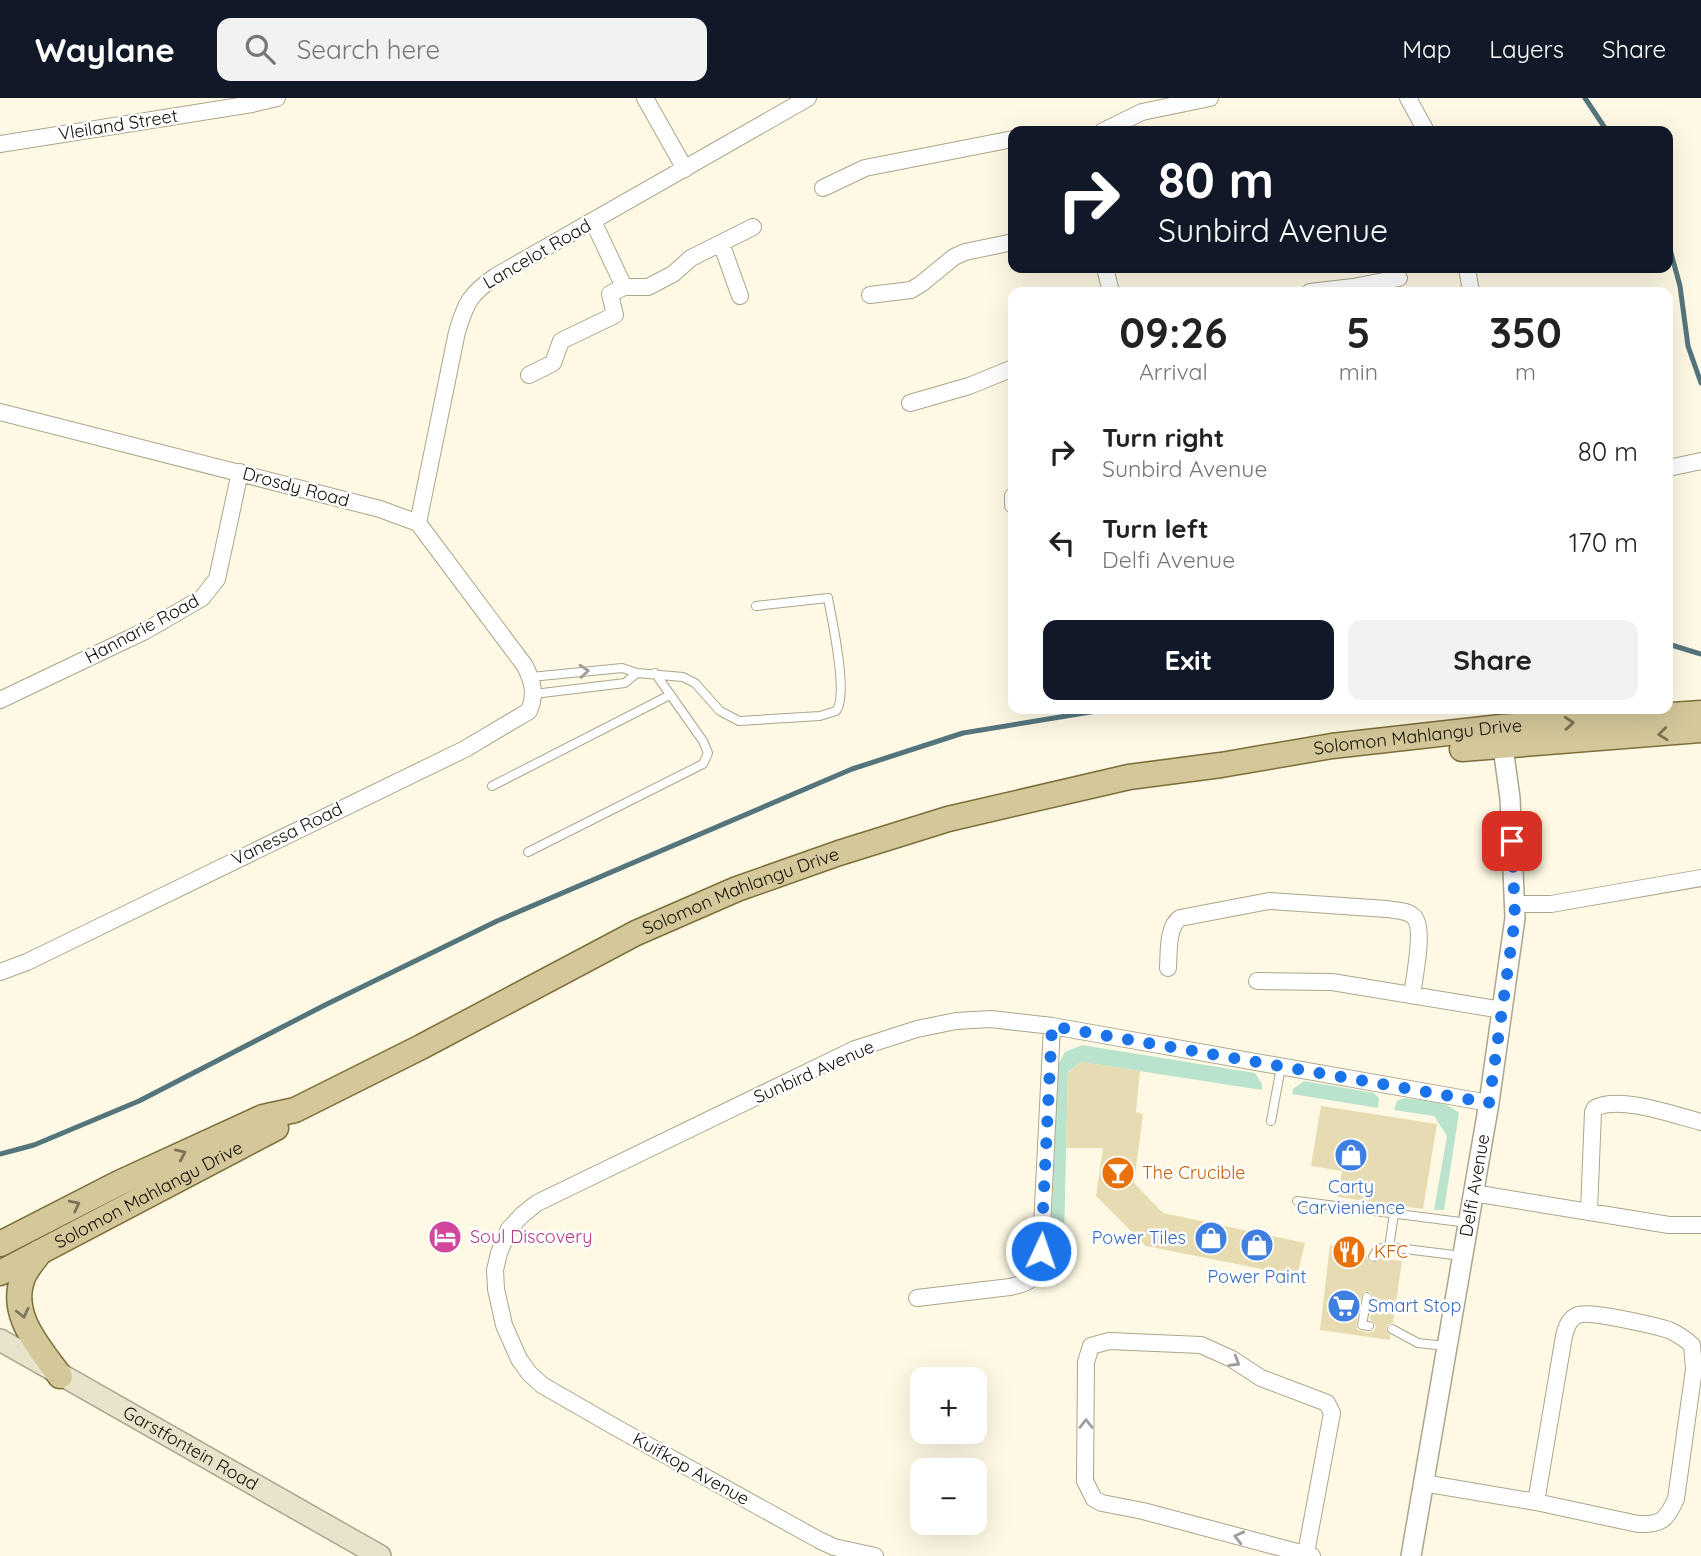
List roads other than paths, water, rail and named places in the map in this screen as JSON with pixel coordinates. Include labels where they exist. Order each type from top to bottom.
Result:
[{"type":"main road","name":"Solomon Mahlangu Drive","points":[[0,1244],[119,1183],[263,1117],[295,1111],[636,933],[737,889],[839,853],[948,819],[1129,777],[1221,765],[1343,760],[1501,727],[1701,713]]},
{"type":"main road","name":"Solomon Mahlangu Drive","points":[[1501,727],[1633,737],[1701,730]]},
{"type":"main road","name":"Solomon Mahlangu Drive","points":[[0,1273],[273,1130],[295,1111]]},
{"type":"main road","points":[[41,1251],[24,1274],[21,1286],[21,1316],[29,1333],[60,1376]]},
{"type":"main road","name":"Garstfontein Road","points":[[0,1340],[380,1556]]},
{"type":"street","name":"Vleiland Street","points":[[0,144],[277,98]]},
{"type":"street","points":[[645,98],[685,169]]},
{"type":"street","name":"Lancelot Road","points":[[418,523],[457,331],[464,309],[475,291],[496,276],[808,98]]},
{"type":"street","points":[[1112,126],[1142,112],[1210,98]]},
{"type":"street","points":[[1408,98],[1423,126]]},
{"type":"street","points":[[823,188],[877,164],[1008,140]]},
{"type":"street","points":[[593,221],[624,287]]},
{"type":"street","points":[[529,375],[553,363],[561,341],[615,315],[610,294],[624,287],[648,287],[673,274],[691,258],[753,227]]},
{"type":"street","points":[[721,243],[740,296]]},
{"type":"street","points":[[870,295],[911,290],[954,257],[1008,243]]},
{"type":"street","points":[[1358,287],[1399,278]]},
{"type":"street","points":[[910,402],[959,390],[1008,370]]},
{"type":"street","name":"Drosdy Road","points":[[0,412],[380,509],[418,523]]},
{"type":"street","points":[[1673,467],[1701,461]]},
{"type":"street","name":"Hannarie Road","points":[[0,700],[145,631],[202,598],[217,579],[240,472]]},
{"type":"street","points":[[418,523],[530,679]]},
{"type":"street","name":"Vanessa Road","points":[[0,972],[27,962],[466,748],[529,712],[533,702],[530,679]]},
{"type":"street","name":"Delfi Avenue","points":[[1410,1556],[1489,1103],[1515,918],[1510,798],[1501,727]]},
{"type":"street","points":[[1515,904],[1551,904],[1701,878]]},
{"type":"street","points":[[1168,968],[1172,928],[1174,922],[1180,918],[1269,901],[1387,909],[1406,912],[1416,919],[1420,930],[1412,995]]},
{"type":"street","points":[[1256,981],[1332,982],[1502,1010]]},
{"type":"street","name":"Sunbird Avenue","points":[[519,1359],[499,1307],[495,1270],[509,1229],[522,1215],[537,1203],[855,1049],[916,1029],[956,1021],[991,1019],[1052,1026],[1489,1103]]},
{"type":"street","points":[[917,1298],[1010,1287],[1023,1284],[1038,1273],[1052,1026]]},
{"type":"street","points":[[1589,1211],[1595,1108],[1612,1103],[1634,1105],[1701,1122]]},
{"type":"street","points":[[1473,1193],[1670,1225],[1701,1225]]},
{"type":"street","points":[[1423,1483],[1536,1502],[1638,1524],[1652,1524],[1668,1515],[1676,1499],[1694,1369],[1692,1345],[1683,1337],[1669,1331],[1609,1317],[1582,1313],[1572,1319],[1564,1336],[1536,1502]]},
{"type":"street","points":[[1109,1341],[1201,1345],[1232,1359],[1261,1378],[1327,1403],[1332,1413],[1309,1555],[1094,1499],[1086,1481],[1086,1362],[1091,1346],[1109,1341]]},
{"type":"street","name":"Kuifkop Avenue","points":[[519,1359],[542,1384],[712,1481],[834,1547],[875,1556]]},
{"type":"lane","points":[[530,679],[622,668],[637,673],[689,679],[720,711],[739,721],[820,716],[836,711],[841,698],[836,643],[828,598],[756,606]]},
{"type":"lane","points":[[530,679],[610,686],[625,683],[637,673]]},
{"type":"lane","points":[[528,852],[703,764],[708,753],[703,741],[655,673]]},
{"type":"lane","points":[[492,786],[670,695]]},
{"type":"lane","points":[[1271,1121],[1281,1067]]},
{"type":"lane","points":[[1297,1201],[1468,1223]]},
{"type":"lane","points":[[1389,1247],[1394,1214]]},
{"type":"lane","points":[[1373,1257],[1378,1249],[1389,1247],[1462,1256]]},
{"type":"lane","points":[[1367,1297],[1362,1325],[1369,1326]]},
{"type":"lane","points":[[1391,1329],[1418,1343],[1446,1346]]},
{"type":"waterway","points":[[1585,98],[1604,126]]},
{"type":"waterway","points":[[1673,260],[1680,286],[1688,346],[1701,383]]},
{"type":"waterway","points":[[1673,646],[1701,654]]},
{"type":"waterway","points":[[0,1154],[34,1145],[139,1101],[325,1005],[497,921],[852,769],[963,733],[1079,714]]},
{"type":"place","name":"Carty Carvienience","points":[[1351,1155]]},
{"type":"place","name":"The Crucible","points":[[1118,1173]]},
{"type":"place","name":"Soul Discovery","points":[[445,1237]]},
{"type":"place","name":"Power Tiles","points":[[1211,1238]]},
{"type":"place","name":"Power Paint","points":[[1257,1245]]},
{"type":"place","name":"KFC","points":[[1349,1252]]},
{"type":"place","name":"Smart Stop","points":[[1344,1306]]}]
